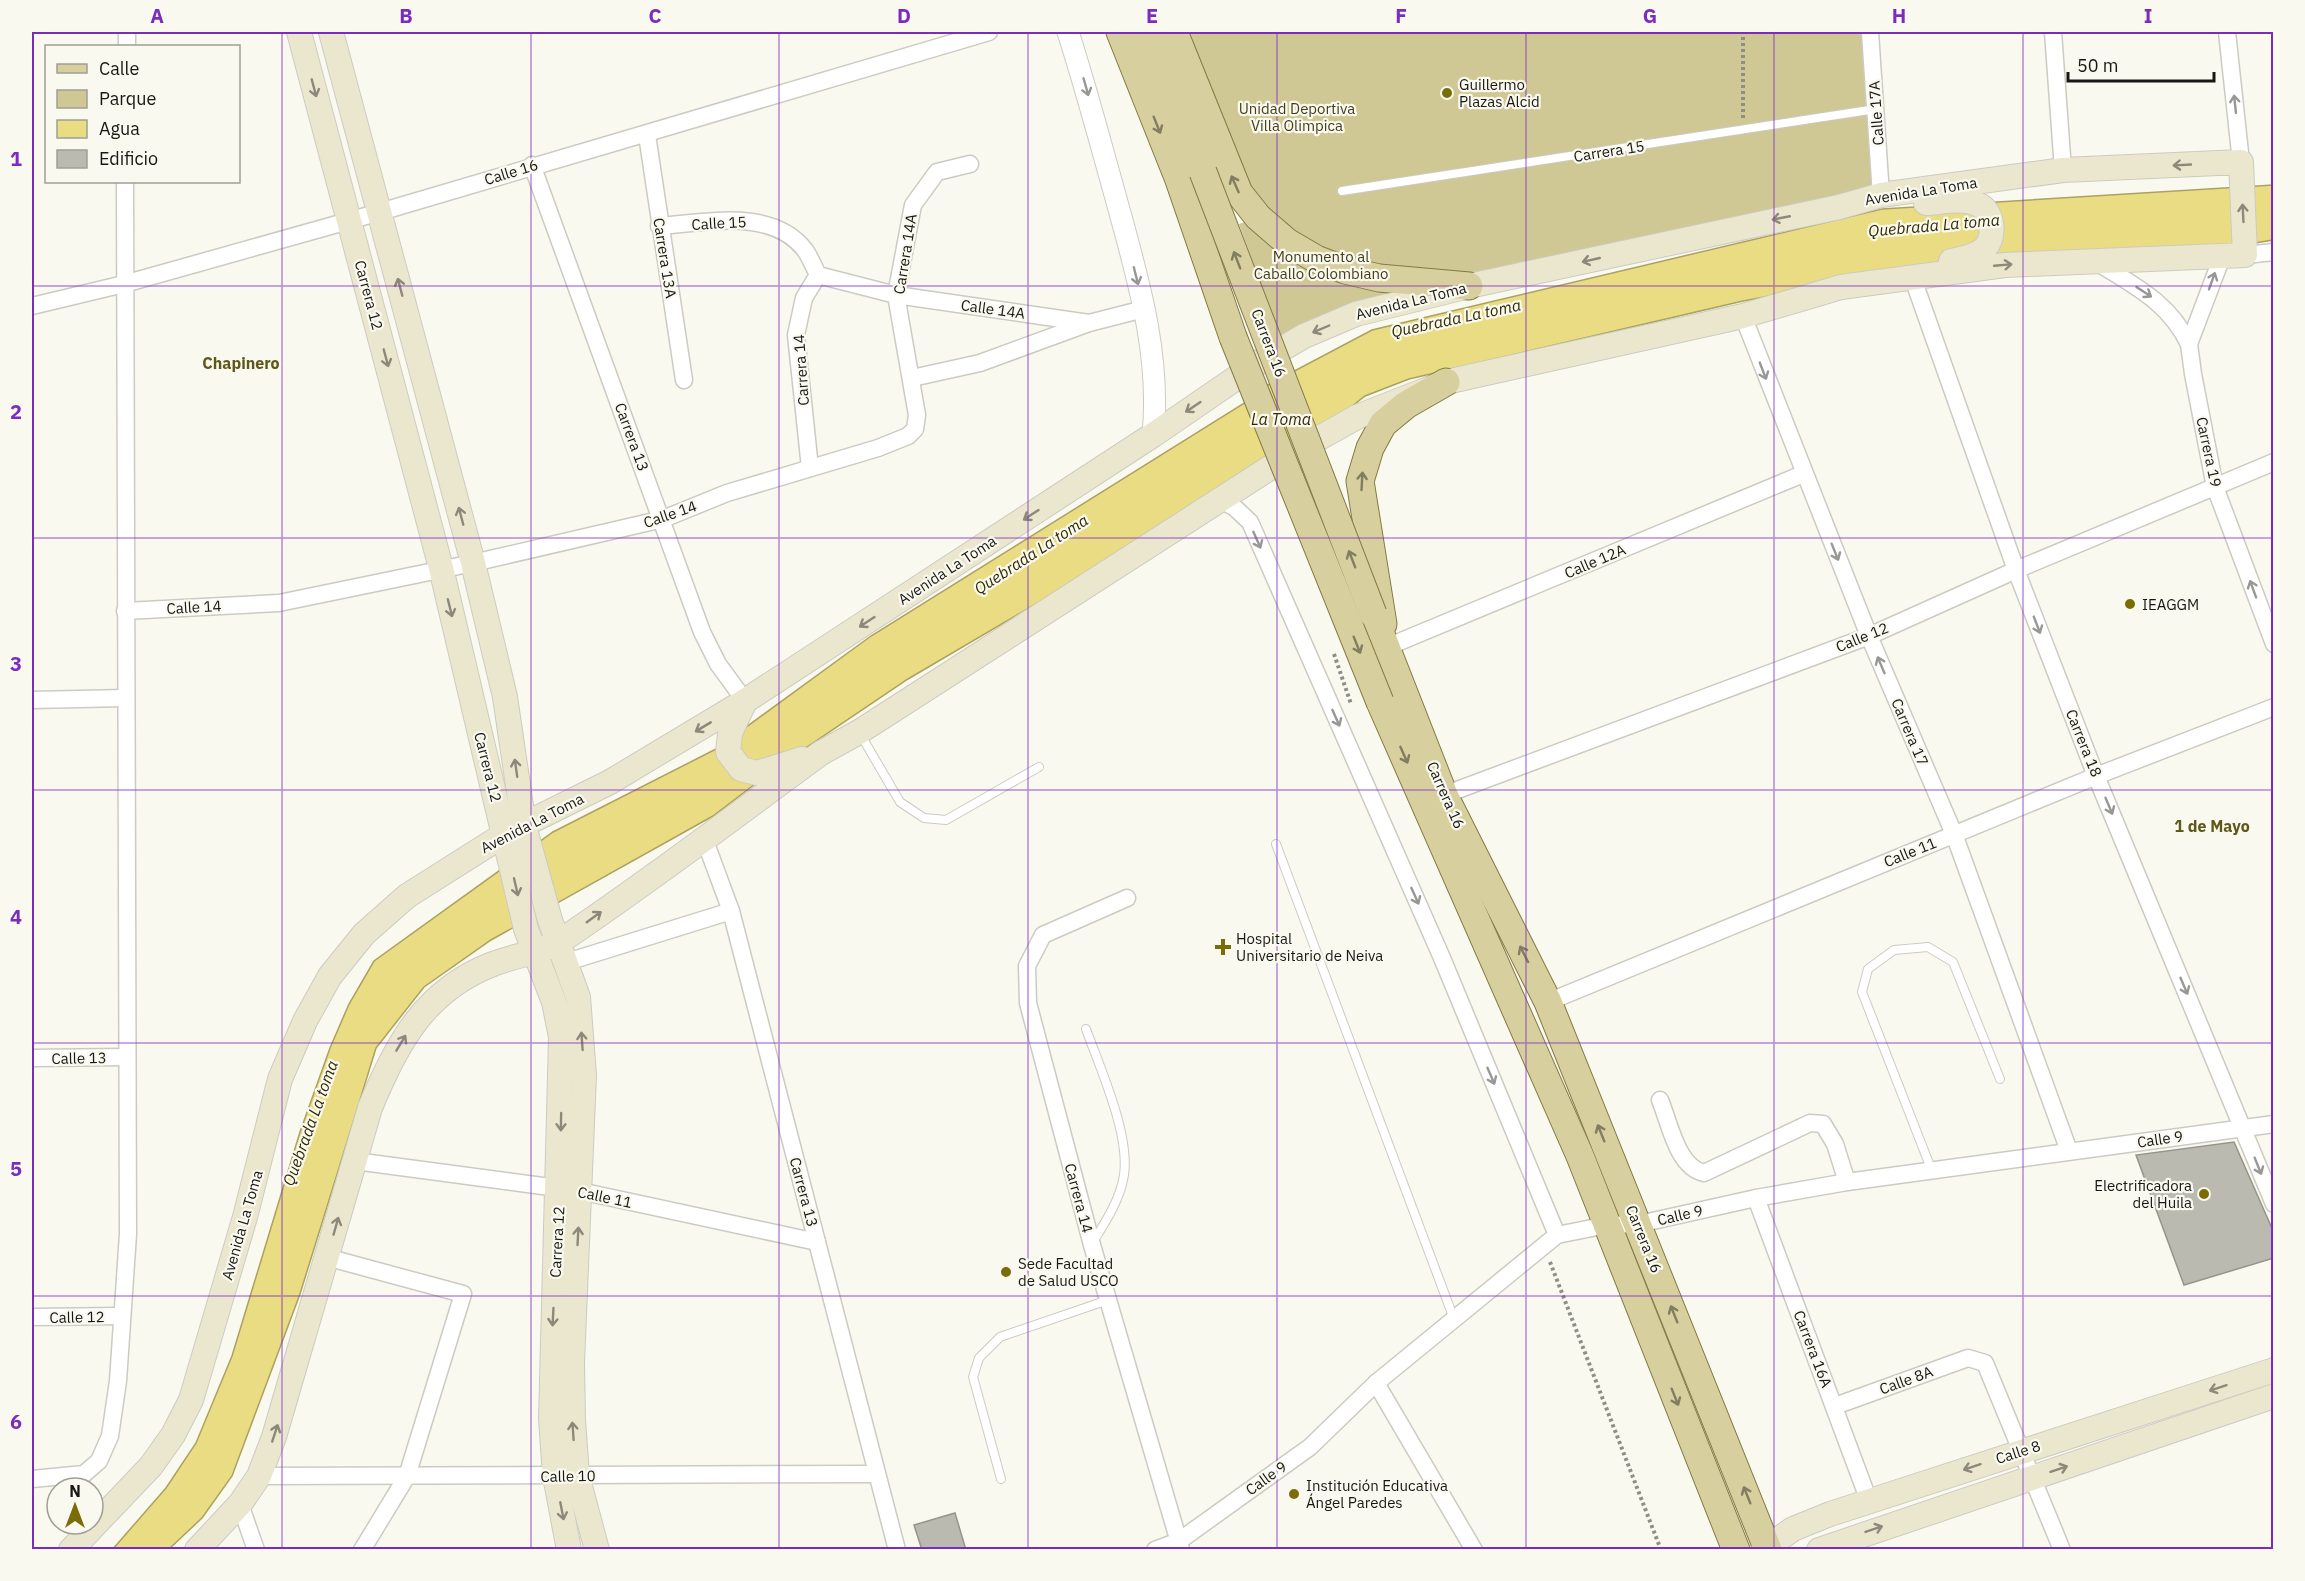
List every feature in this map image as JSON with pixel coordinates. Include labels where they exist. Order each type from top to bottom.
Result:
[{"type":"main road","name":"Carrera 12","points":[[299,32],[441,568],[516,836],[578,997],[583,1039],[570,1190]]},
{"type":"main road","name":"Carrera 12","points":[[331,32],[473,563],[505,696],[525,929],[554,1002],[561,1037],[570,1190],[572,1364],[566,1476],[569,1550]]},
{"type":"main road","name":"Carrera 16","points":[[1120,32],[1191,176],[1387,645],[1444,795],[1548,1002],[1639,1224],[1766,1549]]},
{"type":"main road","name":"Carrera 16","points":[[1148,32],[1191,176],[1233,337],[1380,702],[1608,1225],[1736,1550]]},
{"type":"main road","points":[[1174,32],[1239,193],[1258,217],[1287,242],[1316,259],[1356,273],[1379,278],[1469,286]]},
{"type":"main road","name":"Avenida La Toma","points":[[70,1550],[151,1466],[173,1435],[191,1400],[245,1217],[280,1079],[305,1021],[330,976],[364,934],[407,896],[610,782],[745,701],[1153,435],[1258,363],[1304,336],[1356,314],[1469,286],[1839,207],[1881,195],[2063,170],[2241,171]]},
{"type":"main road","points":[[1841,287],[2005,265],[2237,253],[2241,171]]},
{"type":"main road","points":[[197,1550],[240,1504],[259,1476],[274,1437],[370,1108],[388,1063],[412,1024],[442,994],[473,972],[558,941],[821,753],[859,732],[1218,500],[1357,417],[1446,382],[1743,316],[1841,287],[1974,255],[1984,249],[1990,229],[1987,210],[1973,202],[1839,207]]},
{"type":"main road","points":[[1387,645],[1360,481],[1370,448],[1383,424],[1406,405],[1446,382]]},
{"type":"main road","points":[[745,701],[730,733],[729,752],[741,769],[757,773],[821,753]]},
{"type":"main road","name":"Calle 8","points":[[1766,1549],[1793,1529],[1869,1501],[2274,1370]]},
{"type":"main road","name":"Calle 8","points":[[1819,1550],[2274,1396]]},
{"type":"main road","name":"Carrera 12","points":[[566,1476],[597,1550]]},
{"type":"street","name":"Calle 16","points":[[32,306],[124,284],[380,212],[532,165],[647,135],[989,32]]},
{"type":"street","points":[[1068,32],[1085,83],[1144,309],[1155,383],[1153,435]]},
{"type":"street","name":"Calle 17A","points":[[1870,32],[1881,195]]},
{"type":"street","points":[[2053,32],[2063,170]]},
{"type":"street","points":[[2227,32],[2241,171]]},
{"type":"street","name":"Carrera 13A","points":[[647,135],[684,380]]},
{"type":"street","name":"Carrera 14A","points":[[912,378],[896,295],[913,205],[937,171],[970,164]]},
{"type":"street","name":"Carrera 13","points":[[532,165],[663,519],[702,632],[718,664],[745,701]]},
{"type":"street","points":[[32,1479],[84,1474],[99,1461],[110,1436],[118,1381],[128,1234],[125,183]]},
{"type":"street","name":"Calle 15","points":[[659,226],[753,221],[783,232],[804,250],[818,275]]},
{"type":"street","points":[[2189,344],[2237,253],[2274,252]]},
{"type":"street","points":[[2094,261],[2148,294],[2163,307],[2176,322],[2189,344]]},
{"type":"street","points":[[818,275],[896,295]]},
{"type":"street","name":"Carrera 14","points":[[810,468],[796,335],[804,298],[818,275]]},
{"type":"street","name":"Carrera 18","points":[[1912,276],[2016,570],[2096,776],[2274,1204]]},
{"type":"street","name":"Calle 14A","points":[[896,295],[1089,323]]},
{"type":"street","points":[[912,378],[980,363],[1089,323],[1144,309]]},
{"type":"street","name":"Carrera 17","points":[[1743,316],[1803,474],[1954,834],[2068,1151]]},
{"type":"street","name":"Carrera 19","points":[[2189,344],[2216,487],[2274,644]]},
{"type":"street","name":"Calle 14","points":[[125,611],[279,603],[473,563],[663,519],[727,493],[908,436],[915,429],[917,415],[912,378]]},
{"type":"street","name":"Calle 12","points":[[1444,795],[1869,636],[2016,570],[2274,462]]},
{"type":"street","name":"Calle 12A","points":[[1387,645],[1803,474]]},
{"type":"street","points":[[1218,500],[1234,507],[1250,522],[1442,958],[1557,1235]]},
{"type":"street","points":[[32,700],[125,698]]},
{"type":"street","name":"Calle 11","points":[[1548,1002],[2096,776],[2274,707]]},
{"type":"street","name":"Carrera 13","points":[[704,838],[731,911],[897,1550]]},
{"type":"street","name":"Carrera 14","points":[[1127,898],[1043,934],[1028,966],[1028,1003],[1092,1245],[1180,1545]]},
{"type":"street","points":[[558,941],[731,911]]},
{"type":"street","name":"Calle 13","points":[[32,1058],[126,1057]]},
{"type":"street","points":[[1660,1100],[1684,1161],[1693,1171],[1704,1173],[1810,1123],[1823,1124],[1835,1144],[1847,1182]]},
{"type":"street","name":"Calle 9","points":[[1155,1550],[1180,1545],[1310,1447],[1376,1383],[1557,1235],[1608,1225],[1639,1224],[1756,1198],[1847,1182],[2274,1124]]},
{"type":"street","name":"Calle 11","points":[[355,1161],[570,1190],[817,1242]]},
{"type":"street","name":"Carrera 16A","points":[[1756,1198],[1869,1501]]},
{"type":"street","points":[[326,1257],[463,1294],[407,1476],[362,1550]]},
{"type":"street","name":"Calle 12","points":[[32,1317],[122,1316]]},
{"type":"street","name":"Calle 8A","points":[[1835,1406],[1968,1358],[1977,1359],[1985,1364],[2023,1451]]},
{"type":"street","points":[[1376,1383],[1474,1550]]},
{"type":"street","points":[[2023,1451],[2062,1550]]},
{"type":"street","name":"Calle 10","points":[[259,1476],[877,1474]]},
{"type":"street","points":[[240,1504],[256,1550]]},
{"type":"lane","name":"Carrera 15","points":[[1342,192],[1876,109]]},
{"type":"lane","points":[[859,732],[900,802],[924,818],[946,820],[1039,767]]},
{"type":"lane","points":[[1276,844],[1454,1319]]},
{"type":"lane","points":[[1932,1171],[1862,992],[1868,969],[1894,950],[1928,947],[1953,962],[2000,1079]]},
{"type":"lane","points":[[1086,1029],[1119,1125],[1124,1174],[1115,1204],[1092,1245]]},
{"type":"lane","points":[[1001,1479],[973,1377],[979,1358],[1000,1337],[1108,1300]]},
{"type":"path","points":[[1742,130],[1743,32]]},
{"type":"green space","points":[[1174,32],[1870,32],[1878,189],[1367,313],[1284,348],[1239,224],[1258,218]]},
{"type":"water","name":"La Toma","points":[[2273,185],[2273,240],[2204,251],[1916,268],[1743,301],[1409,379],[1365,396],[1296,451],[908,679],[776,768],[713,816],[491,940],[424,987],[376,1048],[300,1294],[232,1476],[202,1518],[169,1549],[112,1550],[166,1488],[196,1443],[232,1356],[300,1132],[330,1048],[349,1004],[374,961],[553,832],[716,749],[871,636],[1243,404],[1266,386],[1372,330],[1882,209]]},
{"type":"building","name":"Electrificadora del Huila","points":[[2234,1142],[2274,1233],[2274,1258],[2184,1285],[2136,1155]]},
{"type":"building","points":[[955,1513],[966,1550],[922,1550],[914,1525]]},
{"type":"place","name":"Guillermo Plazas Alcid","points":[[1447,93]]},
{"type":"place","name":"IEAGGM","points":[[2130,604]]},
{"type":"place","name":"Hospital Universitario de Neiva","points":[[1223,947]]},
{"type":"place","name":"Electrificadora del Huila","points":[[2204,1194]]},
{"type":"place","name":"Sede Facultad de Salud USCO","points":[[1006,1272]]},
{"type":"place","name":"Institución Educativa Ángel Paredes","points":[[1294,1494]]},
{"type":"district","name":"Chapinero","points":[[241,363]]},
{"type":"district","name":"1 de Mayo","points":[[2212,826]]},
{"type":"park label","name":"Unidad Deportiva Villa Olimpica","points":[[1297,116]]},
{"type":"park label","name":"Monumento al Caballo Colombiano","points":[[1321,264]]},
{"type":"water label","name":"Quebrada La toma","points":[[1934,225]]},
{"type":"water label","name":"Quebrada La toma","points":[[1456,318]]},
{"type":"water label","name":"Quebrada La toma","points":[[1031,554]]},
{"type":"water label","name":"Quebrada La toma","points":[[310,1123]]}]
